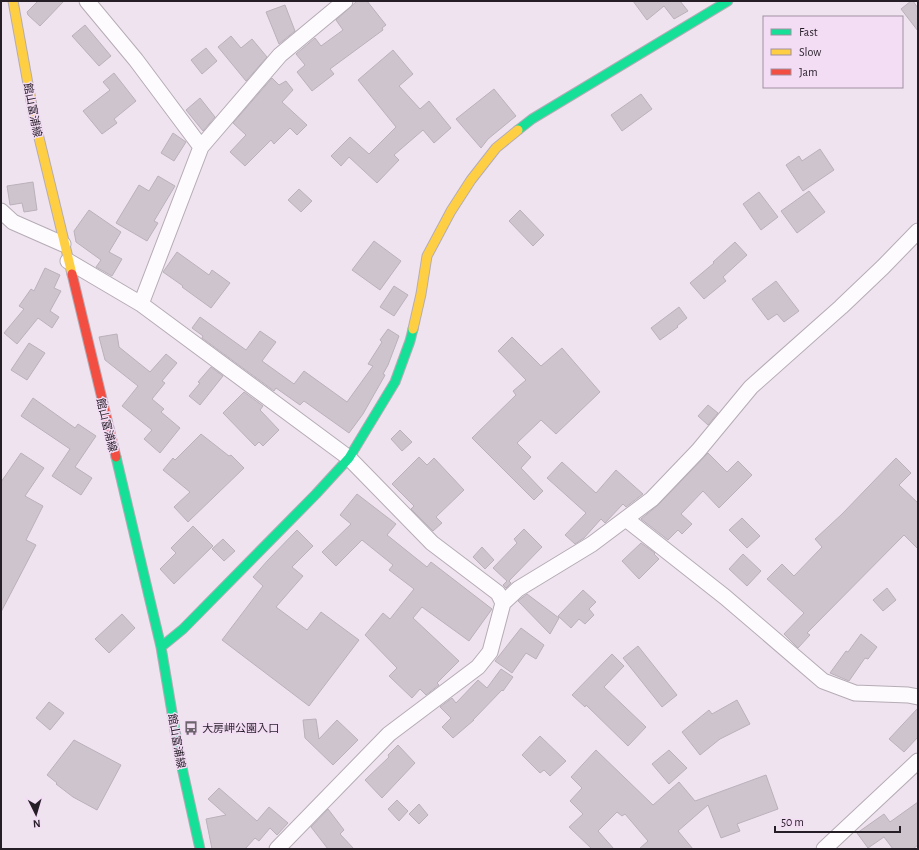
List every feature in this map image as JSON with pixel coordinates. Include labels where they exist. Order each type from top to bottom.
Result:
[{"type":"street","name":"館山富浦線","points":[[13,1],[34,117],[63,244],[161,647],[179,754],[200,849]]},
{"type":"street","points":[[87,1],[136,60],[201,147]]},
{"type":"street","points":[[141,304],[201,147],[280,55],[345,1]]},
{"type":"street","points":[[161,647],[183,629],[316,494],[349,458],[395,382],[410,341],[421,294],[427,256],[451,211],[471,180],[496,148],[532,119],[728,1]]},
{"type":"street","points":[[1,211],[14,222],[63,244]]},
{"type":"street","points":[[277,849],[389,734],[478,667],[490,652],[502,603],[518,588],[592,544],[652,499],[698,451],[751,387],[841,307],[918,231]]},
{"type":"street","points":[[68,261],[141,304],[349,458],[432,543],[498,593],[502,603]]},
{"type":"street","points":[[626,519],[725,597],[823,681],[855,694],[908,695],[918,697]]},
{"type":"street","points":[[824,849],[918,761]]},
{"type":"building","points":[[38,1],[64,1],[40,26],[28,15],[27,12]]},
{"type":"building","points":[[357,1],[367,1],[386,25],[382,28],[383,30],[330,69],[334,74],[312,91],[297,72],[305,65],[296,54],[315,38],[321,46],[343,30],[336,20]]},
{"type":"building","points":[[633,1],[680,1],[688,11],[674,19],[664,6],[647,20]]},
{"type":"building","points":[[913,1],[918,8],[918,31],[901,9]]},
{"type":"building","points":[[285,5],[295,31],[279,44],[266,12]]},
{"type":"building","points":[[85,25],[111,56],[99,66],[72,36]]},
{"type":"building","points":[[231,36],[241,48],[252,39],[267,57],[246,81],[218,47]]},
{"type":"building","points":[[206,48],[217,61],[202,74],[191,60]]},
{"type":"building","points":[[393,50],[413,74],[399,86],[420,109],[429,101],[451,128],[434,143],[423,130],[394,155],[399,160],[377,183],[349,157],[341,166],[331,156],[350,137],[369,154],[396,127],[358,80]]},
{"type":"building","points":[[114,73],[136,101],[114,119],[117,123],[102,134],[83,111],[110,90],[103,82]]},
{"type":"building","points":[[272,78],[279,85],[286,81],[293,90],[282,102],[307,125],[297,135],[290,128],[274,144],[271,140],[245,166],[230,152],[246,135],[233,123]]},
{"type":"building","points":[[494,89],[516,116],[488,139],[481,148],[456,119]]},
{"type":"building","points":[[641,94],[652,109],[622,131],[611,115]]},
{"type":"building","points":[[200,98],[215,117],[203,131],[186,110]]},
{"type":"building","points":[[173,133],[186,142],[174,161],[161,153]]},
{"type":"building","points":[[820,149],[834,170],[803,191],[786,165],[799,156],[802,161]]},
{"type":"building","points":[[158,176],[175,186],[154,221],[158,223],[147,241],[116,223],[139,185],[149,191]]},
{"type":"building","points":[[33,182],[37,210],[24,212],[22,203],[10,205],[7,186]]},
{"type":"building","points":[[299,189],[312,201],[301,212],[288,200]]},
{"type":"building","points":[[809,191],[825,212],[797,233],[781,211]]},
{"type":"building","points":[[759,192],[778,217],[761,230],[743,204]]},
{"type":"building","points":[[89,210],[121,232],[109,252],[122,259],[112,276],[96,267],[101,260],[76,242],[74,231]]},
{"type":"building","points":[[520,210],[544,235],[533,246],[509,221]]},
{"type":"building","points":[[374,241],[401,261],[380,290],[352,270]]},
{"type":"building","points":[[735,242],[747,255],[723,277],[726,281],[704,299],[690,283],[714,263],[713,262]]},
{"type":"building","points":[[177,252],[209,275],[212,270],[230,283],[211,308],[163,272]]},
{"type":"building","points":[[45,268],[60,275],[54,288],[61,291],[50,311],[59,317],[52,328],[38,318],[17,344],[4,333],[24,309],[19,306],[31,289],[34,291]]},
{"type":"building","points":[[776,281],[799,311],[784,322],[777,314],[768,320],[752,299]]},
{"type":"building","points":[[394,286],[408,295],[394,316],[380,307]]},
{"type":"building","points":[[679,307],[687,318],[677,326],[678,327],[660,340],[651,328]]},
{"type":"building","points":[[200,317],[246,350],[260,331],[276,342],[262,361],[294,384],[304,371],[347,402],[373,366],[368,364],[382,342],[380,340],[388,329],[399,336],[383,374],[385,375],[384,377],[363,414],[349,433],[304,401],[300,405],[276,388],[274,391],[202,338],[203,336],[192,328]]},
{"type":"building","points":[[117,334],[119,347],[150,372],[166,354],[177,363],[162,381],[165,383],[152,399],[164,409],[161,412],[180,428],[160,453],[144,439],[152,430],[122,406],[138,386],[105,360],[99,337]]},
{"type":"building","points":[[512,337],[541,366],[562,348],[600,392],[556,434],[541,420],[517,443],[531,457],[521,468],[543,491],[534,500],[472,438],[516,395],[513,391],[526,380],[498,351]]},
{"type":"building","points":[[29,343],[45,353],[27,380],[11,370]]},
{"type":"building","points":[[211,367],[223,376],[200,405],[189,396],[200,383],[198,382]]},
{"type":"building","points":[[244,392],[263,406],[260,410],[279,430],[263,446],[259,442],[255,446],[223,413]]},
{"type":"building","points":[[33,398],[75,428],[78,424],[96,436],[75,467],[92,478],[81,495],[52,476],[70,449],[21,416]]},
{"type":"building","points":[[708,405],[718,413],[708,425],[698,416]]},
{"type":"building","points":[[400,430],[412,442],[402,451],[391,439]]},
{"type":"building","points":[[201,434],[229,456],[231,455],[244,468],[188,522],[174,507],[190,492],[163,470],[173,458],[175,460]]},
{"type":"building","points":[[21,453],[44,468],[25,496],[43,506],[26,540],[36,545],[1,612],[1,482]]},
{"type":"building","points":[[708,453],[727,472],[738,461],[752,475],[719,508],[703,491],[681,514],[692,524],[682,534],[678,530],[668,540],[641,519],[658,505]]},
{"type":"building","points":[[419,457],[427,465],[434,458],[464,490],[436,517],[442,523],[433,531],[411,509],[414,506],[392,484]]},
{"type":"building","points":[[896,458],[911,473],[899,485],[918,503],[918,549],[904,535],[807,633],[810,635],[798,648],[784,634],[804,613],[767,579],[782,564],[794,576],[822,547],[815,539],[842,514]]},
{"type":"building","points":[[562,462],[596,493],[616,470],[643,494],[626,507],[623,504],[605,523],[601,519],[584,538],[575,544],[565,535],[586,513],[547,478]]},
{"type":"building","points":[[357,494],[396,524],[387,535],[427,567],[431,562],[492,609],[469,641],[422,607],[413,618],[459,661],[437,683],[439,685],[426,695],[420,689],[412,698],[389,676],[397,668],[365,635],[383,613],[390,619],[414,589],[389,570],[393,565],[362,540],[336,566],[322,552],[351,524],[340,515]]},
{"type":"building","points":[[742,518],[760,536],[747,548],[729,530]]},
{"type":"building","points":[[193,526],[213,546],[174,584],[160,569],[176,553],[171,548]]},
{"type":"building","points":[[524,529],[542,547],[509,581],[511,583],[506,588],[503,585],[507,581],[493,568],[517,543],[514,539]]},
{"type":"building","points":[[297,530],[313,546],[292,567],[303,576],[276,607],[307,630],[321,612],[359,640],[309,706],[222,640],[263,586],[253,577]]},
{"type":"building","points":[[223,539],[235,551],[224,561],[212,549]]},
{"type":"building","points":[[641,543],[655,553],[654,554],[659,559],[639,579],[622,561]]},
{"type":"building","points":[[482,547],[494,560],[485,569],[473,557]]},
{"type":"building","points":[[743,554],[761,571],[747,586],[729,569]]},
{"type":"building","points":[[887,588],[896,600],[883,611],[873,600]]},
{"type":"building","points":[[583,590],[596,602],[589,609],[594,615],[585,624],[579,619],[571,628],[558,616]]},
{"type":"building","points":[[527,594],[559,618],[550,634],[518,601]]},
{"type":"building","points":[[122,614],[135,628],[109,653],[95,639]]},
{"type":"building","points":[[521,628],[544,645],[536,659],[526,653],[512,673],[495,661]]},
{"type":"building","points":[[861,634],[877,647],[868,659],[865,658],[849,681],[830,673],[846,651],[848,652]]},
{"type":"building","points":[[638,646],[677,695],[662,707],[623,658]]},
{"type":"building","points":[[612,654],[624,666],[604,687],[646,727],[628,746],[586,705],[585,707],[572,695]]},
{"type":"building","points":[[501,669],[513,677],[503,691],[502,690],[474,720],[453,738],[442,727],[451,718],[440,707],[452,698],[456,703],[478,680],[487,688]]},
{"type":"building","points":[[737,700],[750,724],[720,739],[700,755],[682,732],[709,710],[712,714]]},
{"type":"building","points":[[49,702],[64,713],[50,730],[36,718]]},
{"type":"building","points":[[918,708],[918,737],[904,752],[889,739]]},
{"type":"building","points":[[316,719],[319,739],[337,720],[358,740],[333,765],[305,738],[303,720]]},
{"type":"building","points":[[540,736],[566,761],[550,776],[544,770],[540,773],[522,755]]},
{"type":"building","points":[[74,740],[121,765],[97,810],[73,797],[47,775]]},
{"type":"building","points":[[398,745],[415,763],[382,798],[365,780],[389,757],[388,755]]},
{"type":"building","points":[[596,750],[653,805],[679,782],[695,801],[766,775],[778,809],[737,824],[740,831],[721,838],[708,805],[678,831],[693,849],[639,849],[648,841],[625,814],[622,816],[617,812],[598,831],[614,849],[592,849],[569,827],[583,814],[570,801],[582,788],[571,777]]},
{"type":"building","points":[[669,750],[687,768],[669,784],[652,764]]},
{"type":"building","points":[[219,788],[257,821],[269,807],[288,823],[277,835],[270,828],[259,841],[255,838],[245,849],[212,849],[206,819],[226,815],[208,799]]},
{"type":"building","points":[[397,800],[408,811],[399,821],[388,809]]},
{"type":"building","points":[[918,802],[918,845],[913,849],[893,849],[884,837],[868,848],[857,833],[884,814],[890,822]]},
{"type":"building","points":[[419,804],[428,815],[419,824],[409,814]]},
{"type":"building","points":[[328,809],[344,830],[340,834],[354,849],[328,849],[311,827]]},
{"type":"traffic: fast","points":[[518,130],[532,119],[728,1]]},
{"type":"traffic: fast","points":[[161,647],[183,629],[316,494],[349,458],[395,382],[413,329]]},
{"type":"traffic: fast","points":[[116,457],[161,647],[179,754],[200,849]]},
{"type":"traffic: slow","points":[[13,1],[34,117],[72,274]]},
{"type":"traffic: slow","points":[[413,329],[421,294],[427,256],[451,211],[471,180],[496,148],[518,130]]},
{"type":"traffic: jam","points":[[72,274],[116,457]]},
{"type":"place","name":"大房岬公園入口","points":[[191,728]]}]
